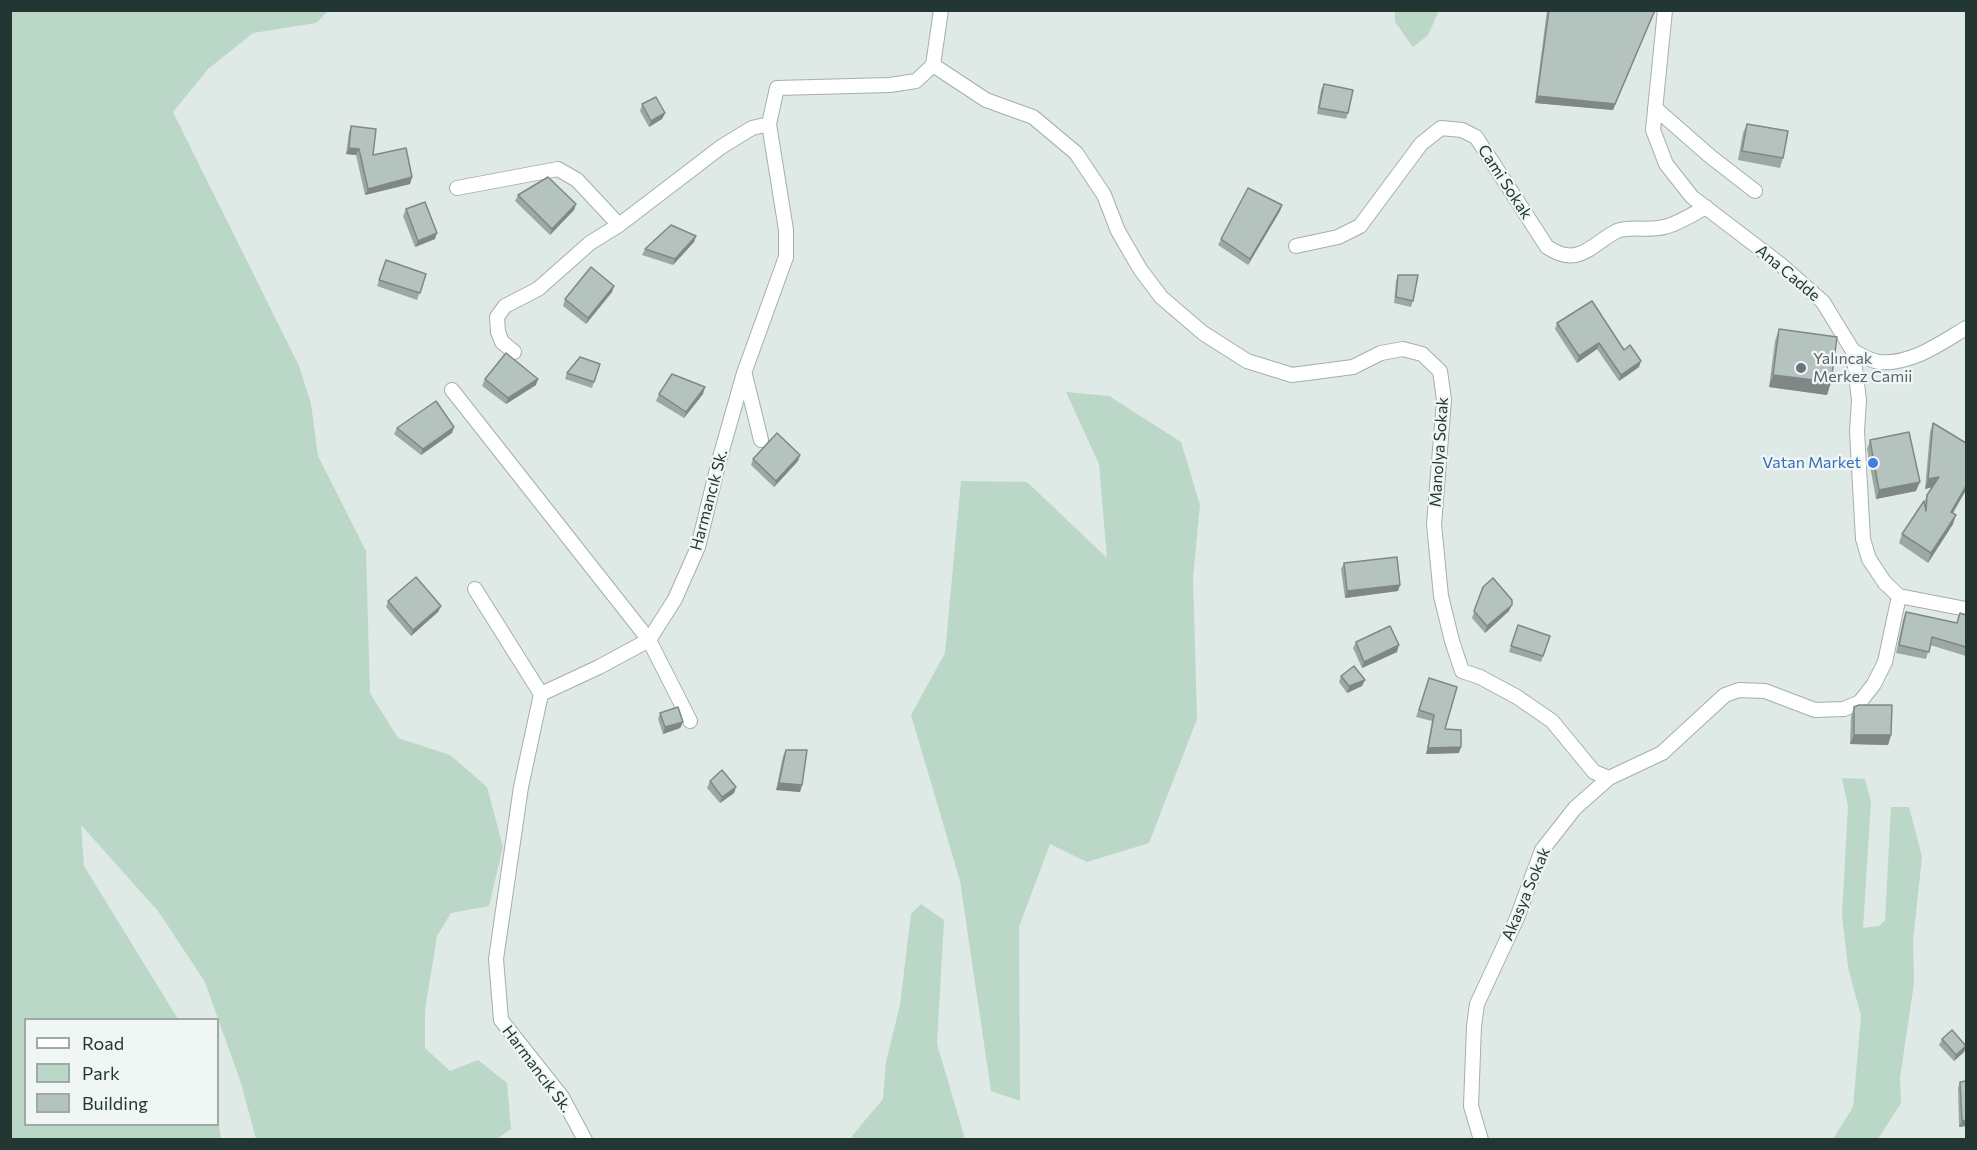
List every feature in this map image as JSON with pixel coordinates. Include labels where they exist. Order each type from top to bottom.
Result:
[{"type":"street","points":[[933,65],[941,10]]},
{"type":"street","name":"Ana Cadde","points":[[1665,10],[1653,130],[1666,164],[1692,197],[1780,264],[1823,302],[1853,351],[1859,400],[1857,431],[1863,540],[1869,560],[1885,583],[1899,596]]},
{"type":"street","name":"Harmancık Sk.","points":[[585,1140],[562,1097],[501,1020],[496,960],[521,788],[542,694],[649,640],[675,599],[698,547],[719,461],[744,374],[786,257],[786,230],[769,124],[777,88],[890,85],[916,81],[933,65]]},
{"type":"street","name":"Manolya Sokak","points":[[933,65],[986,99],[1033,117],[1076,153],[1104,195],[1118,231],[1140,269],[1161,297],[1203,333],[1247,361],[1292,375],[1353,367],[1381,353],[1403,349],[1422,354],[1440,371],[1444,400],[1434,524],[1441,596],[1462,671],[1480,677],[1517,697],[1552,721],[1594,772],[1609,778]]},
{"type":"street","points":[[1654,108],[1755,191]]},
{"type":"street","points":[[514,352],[502,342],[498,332],[497,317],[504,306],[538,289],[590,243],[619,225],[720,147],[752,128],[769,124]]},
{"type":"street","name":"Cami Sokak","points":[[1296,246],[1338,237],[1360,226],[1420,144],[1441,128],[1462,130],[1476,137],[1547,247],[1559,255],[1575,256],[1619,230],[1664,227],[1706,207]]},
{"type":"street","points":[[457,188],[558,169],[577,180],[619,225]]},
{"type":"street","points":[[1853,351],[1878,362],[1902,360],[1932,348],[1966,327]]},
{"type":"street","points":[[744,374],[761,440]]},
{"type":"street","points":[[452,390],[649,640],[690,721]]},
{"type":"street","points":[[475,589],[542,694]]},
{"type":"street","points":[[1899,596],[1966,609]]},
{"type":"street","name":"Akasya Sokak","points":[[1481,1140],[1471,1106],[1473,1026],[1478,1004],[1517,918],[1542,849],[1575,808],[1609,778],[1662,753],[1725,694],[1739,690],[1765,691],[1815,710],[1844,710],[1860,702],[1874,684],[1885,662],[1899,596]]},
{"type":"green space","points":[[1395,10],[1439,11],[1428,35],[1413,47],[1395,22]]},
{"type":"green space","points":[[10,11],[328,11],[316,23],[253,33],[208,69],[173,112],[299,366],[311,404],[318,456],[366,551],[370,693],[398,738],[450,755],[487,787],[503,847],[489,906],[451,913],[437,936],[425,1010],[425,1048],[450,1071],[478,1060],[507,1083],[511,1129],[497,1139],[256,1139],[241,1083],[205,982],[158,911],[81,825],[84,866],[177,1018],[24,1018],[24,1126],[219,1126],[221,1139],[11,1139]]},
{"type":"green space","points":[[1066,392],[1109,396],[1181,442],[1200,505],[1193,578],[1197,719],[1149,843],[1087,862],[1050,844],[1019,927],[1020,1101],[991,1091],[960,881],[911,715],[945,653],[961,481],[1027,482],[1107,558],[1099,464]]},
{"type":"green space","points":[[1842,778],[1865,779],[1871,802],[1863,928],[1879,926],[1885,920],[1891,807],[1909,807],[1922,857],[1913,940],[1914,983],[1900,1078],[1901,1103],[1878,1139],[1833,1139],[1853,1107],[1861,1016],[1848,967],[1842,916],[1848,806]]},
{"type":"green space","points":[[921,904],[944,920],[937,1044],[965,1139],[853,1139],[852,1136],[883,1099],[886,1062],[900,1005],[911,914]]},
{"type":"building","points":[[1549,10],[1655,10],[1615,104],[1537,96]]},
{"type":"building","points":[[1324,84],[1353,90],[1348,113],[1319,108]]},
{"type":"building","points":[[656,97],[665,113],[651,121],[642,104]]},
{"type":"building","points":[[1747,124],[1788,131],[1783,158],[1742,151]]},
{"type":"building","points":[[351,126],[376,129],[373,155],[406,148],[412,177],[368,189],[359,149],[349,148]]},
{"type":"building","points":[[548,177],[576,204],[552,229],[518,195]]},
{"type":"building","points":[[1248,188],[1282,205],[1250,259],[1221,239]]},
{"type":"building","points":[[425,202],[437,233],[418,241],[406,209]]},
{"type":"building","points":[[671,225],[696,236],[675,259],[645,249]]},
{"type":"building","points":[[386,260],[426,274],[420,293],[379,280]]},
{"type":"building","points":[[591,267],[614,286],[588,318],[565,299]]},
{"type":"building","points":[[1398,275],[1418,275],[1413,301],[1396,297]]},
{"type":"building","points":[[1592,301],[1624,350],[1630,345],[1641,361],[1621,375],[1599,343],[1579,356],[1557,323]]},
{"type":"building","name":"Yalıncak Merkez Camii","points":[[1779,329],[1837,337],[1831,382],[1773,375]]},
{"type":"building","points":[[506,353],[538,379],[508,398],[485,379]]},
{"type":"building","points":[[580,357],[600,364],[594,382],[567,373]]},
{"type":"building","points":[[672,374],[705,387],[686,412],[659,394]]},
{"type":"building","points":[[436,401],[454,427],[423,449],[397,428]]},
{"type":"building","points":[[1933,423],[1966,443],[1966,486],[1951,512],[1956,515],[1931,553],[1902,534],[1924,501],[1926,511],[1927,495],[1939,477],[1928,479]]},
{"type":"building","points":[[1909,432],[1920,482],[1879,490],[1870,440]]},
{"type":"building","points":[[777,433],[800,455],[776,481],[753,459]]},
{"type":"building","points":[[1397,557],[1400,585],[1347,591],[1344,563]]},
{"type":"building","points":[[416,577],[441,606],[413,630],[388,601]]},
{"type":"building","points":[[1493,578],[1512,600],[1512,605],[1487,626],[1474,611],[1483,587]]},
{"type":"building","points":[[1906,612],[1957,623],[1960,613],[1966,615],[1966,647],[1932,637],[1929,652],[1899,645]]},
{"type":"building","points":[[1518,625],[1550,636],[1543,656],[1511,646]]},
{"type":"building","points":[[1390,626],[1399,645],[1364,662],[1356,642]]},
{"type":"building","points":[[1354,666],[1365,680],[1349,686],[1341,676]]},
{"type":"building","points":[[1429,678],[1457,687],[1445,729],[1461,730],[1461,747],[1428,748],[1434,715],[1419,710]]},
{"type":"building","points":[[1892,705],[1891,735],[1854,735],[1854,707]]},
{"type":"building","points":[[678,707],[683,722],[665,727],[660,713]]},
{"type":"building","points":[[786,750],[807,750],[802,785],[779,783]]},
{"type":"building","points":[[722,770],[736,787],[722,797],[710,781]]},
{"type":"building","points":[[1952,1030],[1966,1046],[1956,1055],[1942,1039]]},
{"type":"building","points":[[1966,1081],[1966,1120],[1962,1121],[1960,1082]]},
{"type":"place","name":"Yalıncak Merkez Camii","points":[[1801,368]]},
{"type":"place","name":"Vatan Market","points":[[1873,463]]}]
